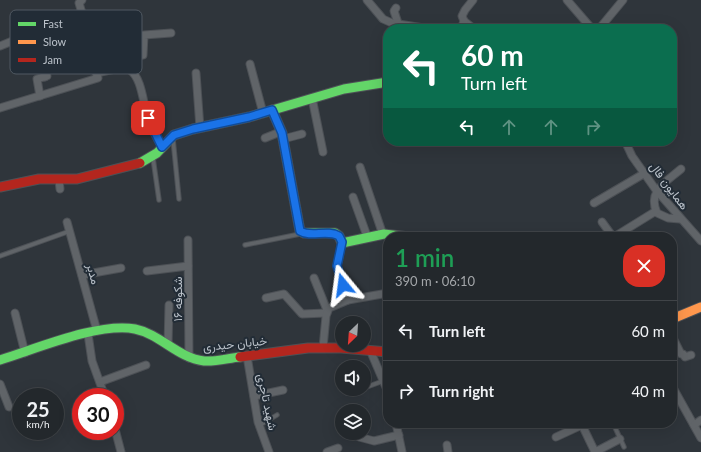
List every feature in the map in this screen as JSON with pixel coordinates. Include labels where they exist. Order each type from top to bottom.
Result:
[{"type":"street","points":[[81,10],[79,3],[82,0]]},
{"type":"street","points":[[367,0],[383,19],[403,24]]},
{"type":"street","points":[[468,24],[464,21],[462,16],[473,0]]},
{"type":"street","points":[[567,0],[588,24]]},
{"type":"street","points":[[603,24],[623,0]]},
{"type":"street","points":[[396,8],[395,13],[398,18],[398,23]]},
{"type":"street","points":[[142,55],[144,35],[171,33]]},
{"type":"street","points":[[0,46],[10,42]]},
{"type":"street","points":[[250,64],[268,111],[278,121],[300,231],[304,234],[335,233],[339,236],[342,242],[337,266],[348,300]]},
{"type":"street","points":[[196,73],[200,128]]},
{"type":"street","points":[[40,96],[36,79],[46,76],[45,74]]},
{"type":"street","points":[[0,108],[98,78],[96,74]]},
{"type":"street","points":[[135,74],[142,90],[148,118],[162,147]]},
{"type":"street","points":[[0,187],[39,179],[59,185],[76,179],[142,163],[153,156],[172,136],[344,89],[383,83]]},
{"type":"street","points":[[312,98],[323,152]]},
{"type":"street","points":[[265,138],[302,134]]},
{"type":"street","name":"همایون فال","points":[[628,146],[632,156],[656,190],[701,242]]},
{"type":"street","points":[[342,242],[382,232],[360,167]]},
{"type":"street","points":[[680,219],[662,216],[656,211],[653,201],[656,190],[681,168]]},
{"type":"street","points":[[594,203],[645,173]]},
{"type":"street","points":[[353,197],[367,236]]},
{"type":"street","points":[[621,232],[656,211]]},
{"type":"street","name":"مدبر","points":[[68,222],[82,275],[92,332],[92,361],[102,388]]},
{"type":"street","points":[[602,222],[609,232]]},
{"type":"street","name":"شکوفه ۱۶","points":[[188,240],[189,358]]},
{"type":"street","points":[[147,271],[188,266]]},
{"type":"street","points":[[82,275],[120,268]]},
{"type":"street","points":[[314,278],[327,312],[323,348]]},
{"type":"street","points":[[266,298],[277,294],[284,294],[302,314],[327,312],[333,305],[348,300],[383,294]]},
{"type":"street","points":[[168,345],[169,305]]},
{"type":"street","points":[[677,317],[701,307]]},
{"type":"street","points":[[15,313],[25,353]]},
{"type":"street","name":"خیابان حیدری","points":[[0,360],[92,332],[117,327],[136,329],[154,336],[189,358],[198,360],[212,361],[308,348],[335,349]]},
{"type":"street","points":[[677,346],[681,354],[685,357],[691,355]]},
{"type":"street","name":"خیابان حیدری","points":[[371,350],[383,351]]},
{"type":"street","points":[[371,352],[383,381]]},
{"type":"street","name":"شهید تاجری","points":[[246,356],[260,425],[269,452]]},
{"type":"street","points":[[100,382],[146,365]]},
{"type":"street","points":[[0,384],[9,407]]},
{"type":"street","points":[[254,396],[283,390]]},
{"type":"street","points":[[677,395],[701,438]]},
{"type":"street","points":[[694,425],[701,420]]},
{"type":"street","points":[[397,428],[402,452]]},
{"type":"street","points":[[556,437],[576,428]]},
{"type":"street","points":[[583,428],[595,452],[620,439]]},
{"type":"street","points":[[371,439],[399,435]]},
{"type":"street","points":[[118,440],[121,452]]},
{"type":"street","points":[[327,452],[338,448]]},
{"type":"lane","points":[[172,136],[179,199]]},
{"type":"lane","points":[[153,156],[159,200]]},
{"type":"lane","points":[[0,256],[70,231]]},
{"type":"lane","points":[[245,245],[304,234]]},
{"type":"lane","points":[[371,385],[383,381]]},
{"type":"lane","points":[[260,425],[277,415]]},
{"type":"lane","points":[[615,428],[624,447]]},
{"type":"traffic: fast","points":[[140,163],[157,153],[174,135],[193,129],[249,117],[344,89],[383,83]]},
{"type":"traffic: fast","points":[[272,110],[282,133],[300,231],[304,233],[335,233],[339,236],[342,243],[383,234]]},
{"type":"traffic: fast","points":[[0,360],[86,333],[104,329],[120,328],[135,329],[144,332],[177,351],[195,359],[208,361],[240,357]]},
{"type":"traffic: slow","points":[[677,317],[701,307]]},
{"type":"traffic: jam","points":[[0,187],[39,179],[77,179],[140,163]]},
{"type":"traffic: jam","points":[[240,357],[308,348],[341,348],[383,352]]},
{"type":"route","points":[[148,118],[162,147],[174,135],[272,110],[278,121],[280,132],[282,133],[300,231],[304,234],[335,233],[339,236],[342,242],[337,266],[343,285]]}]
